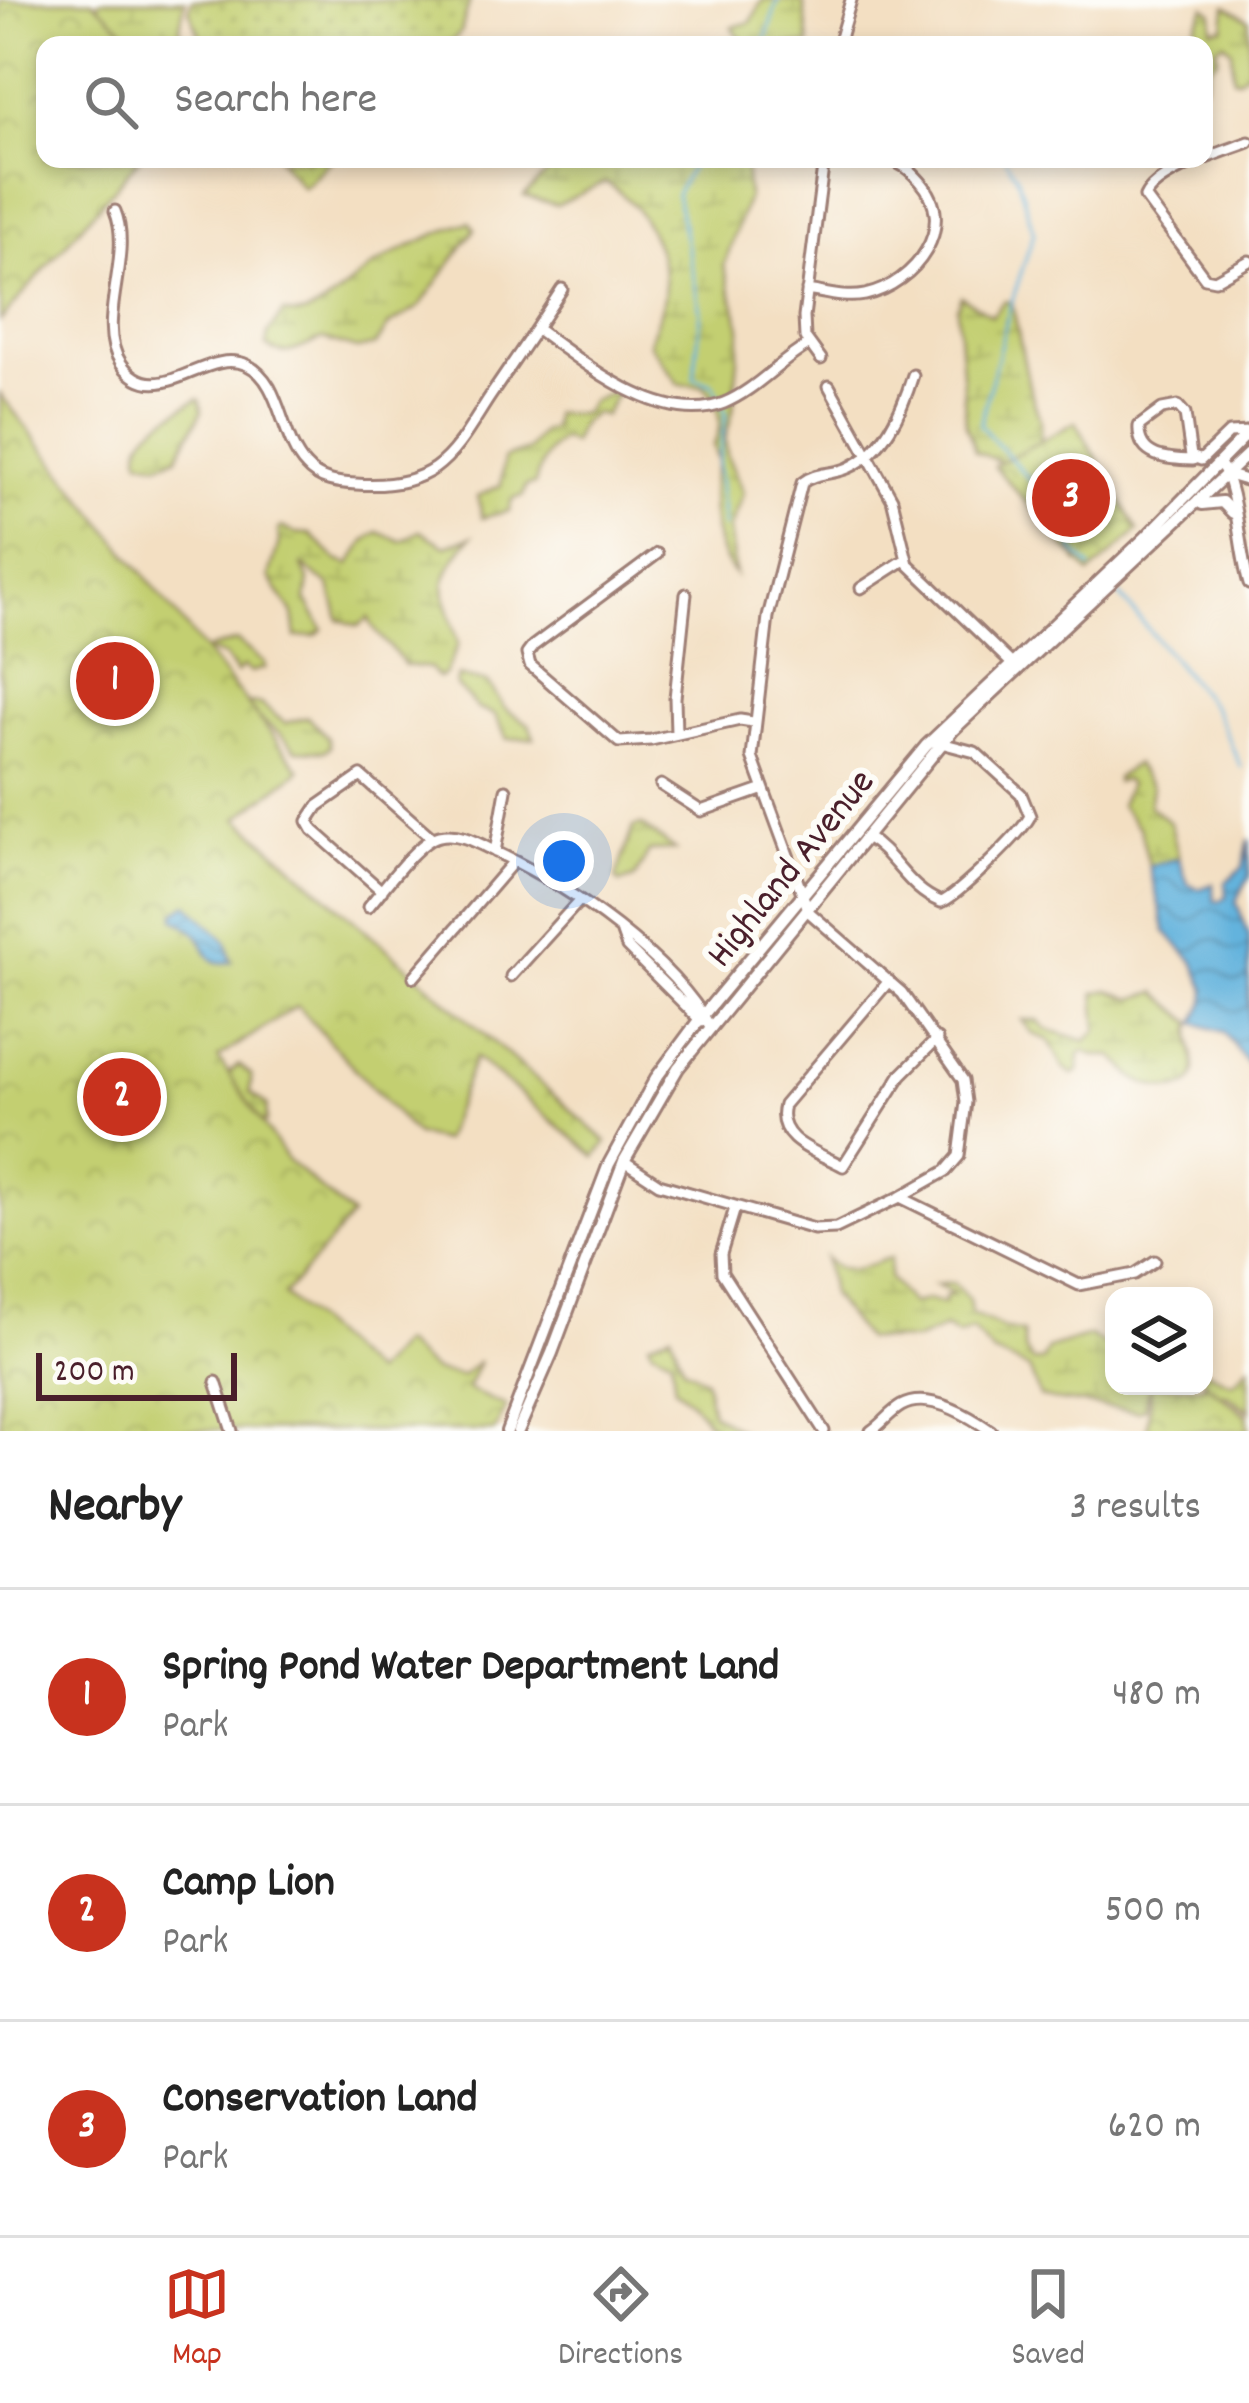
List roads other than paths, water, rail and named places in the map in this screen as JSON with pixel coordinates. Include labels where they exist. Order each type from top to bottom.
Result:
[{"type":"main road","name":"Highland Avenue","points":[[507,1431],[609,1164],[656,1078],[701,1017],[926,746],[1249,432]]},
{"type":"main road","name":"Highland Avenue","points":[[518,1431],[624,1161],[656,1101],[941,743],[1249,453]]},
{"type":"main road","points":[[1194,508],[1222,502],[1233,513]]},
{"type":"street","points":[[840,36],[850,0]]},
{"type":"street","points":[[1213,156],[1249,142]]},
{"type":"street","points":[[821,359],[805,337],[823,168]]},
{"type":"street","points":[[807,290],[842,296],[882,289],[919,261],[932,243],[936,206],[904,168]]},
{"type":"street","points":[[1184,168],[1146,192],[1168,232],[1211,280],[1249,261]]},
{"type":"street","points":[[115,211],[122,229],[112,339],[121,362],[131,374],[156,384],[212,365],[244,363],[263,376],[304,465],[327,481],[405,482],[436,468],[458,444],[562,289]]},
{"type":"street","points":[[536,329],[622,388],[650,399],[701,408],[734,398],[783,358],[810,344]]},
{"type":"street","points":[[624,1161],[659,1184],[828,1230],[946,1172],[962,1149],[965,1087],[958,1070],[890,981],[808,912],[752,757],[768,617],[802,483],[868,457],[889,429],[913,375]]},
{"type":"street","points":[[830,386],[892,499],[906,560],[1011,663]]},
{"type":"street","points":[[1193,460],[1185,413],[1178,406],[1162,409],[1139,426],[1139,441],[1146,450],[1166,458],[1193,460],[1206,458],[1229,433],[1249,432]]},
{"type":"street","points":[[1220,464],[1229,475],[1249,482]]},
{"type":"street","points":[[1229,475],[1249,584]]},
{"type":"street","points":[[657,554],[527,654],[535,671],[614,739],[632,742],[740,720],[753,722]]},
{"type":"street","points":[[862,588],[906,560]]},
{"type":"street","points":[[676,734],[686,595]]},
{"type":"street","points":[[953,730],[964,750]]},
{"type":"street","points":[[866,836],[932,899],[950,901],[965,880],[1012,843],[1030,816],[1022,794],[975,752],[941,743]]},
{"type":"street","points":[[382,891],[313,830],[308,821],[317,806],[361,776],[432,838]]},
{"type":"street","points":[[661,785],[700,811],[761,790]]},
{"type":"street","points":[[495,851],[506,790]]},
{"type":"street","points":[[368,907],[432,838],[458,836],[560,886],[631,938],[711,1028]]},
{"type":"street","points":[[560,886],[573,838]]},
{"type":"street","points":[[414,977],[514,861]]},
{"type":"street","points":[[511,976],[580,900]]},
{"type":"street","points":[[890,981],[781,1112],[783,1126],[792,1138],[843,1166],[901,1075],[937,1039]]},
{"type":"street","points":[[900,1197],[1079,1285],[1135,1274],[1155,1261]]},
{"type":"street","points":[[735,1208],[720,1259],[722,1273],[824,1431]]},
{"type":"street","points":[[216,1382],[232,1431]]},
{"type":"street","points":[[871,1431],[898,1407],[918,1401],[940,1406],[991,1431]]},
{"type":"water","points":[[1249,839],[1249,877],[1236,901],[1249,936],[1249,1066],[1224,1032],[1195,1023],[1206,990],[1194,962],[1166,932],[1149,866],[1179,858],[1188,884],[1199,889],[1213,884],[1215,901],[1221,901],[1226,897],[1225,883],[1243,867]]},
{"type":"water","points":[[188,904],[227,942],[231,962],[211,958],[194,931],[175,918]]},
{"type":"waterway","points":[[767,36],[778,0]]},
{"type":"waterway","points":[[690,168],[676,194],[701,312],[694,378],[713,384],[726,413],[718,466],[724,527]]},
{"type":"waterway","points":[[1011,168],[1034,233],[980,425],[1070,524],[1074,551],[1091,568]]},
{"type":"waterway","points":[[1118,593],[1215,710],[1241,767]]},
{"type":"place","name":"Conservation Land","points":[[1071,498]]},
{"type":"place","name":"Spring Pond Water Department Land","points":[[115,681]]},
{"type":"place","name":"Camp Lion","points":[[122,1097]]}]
